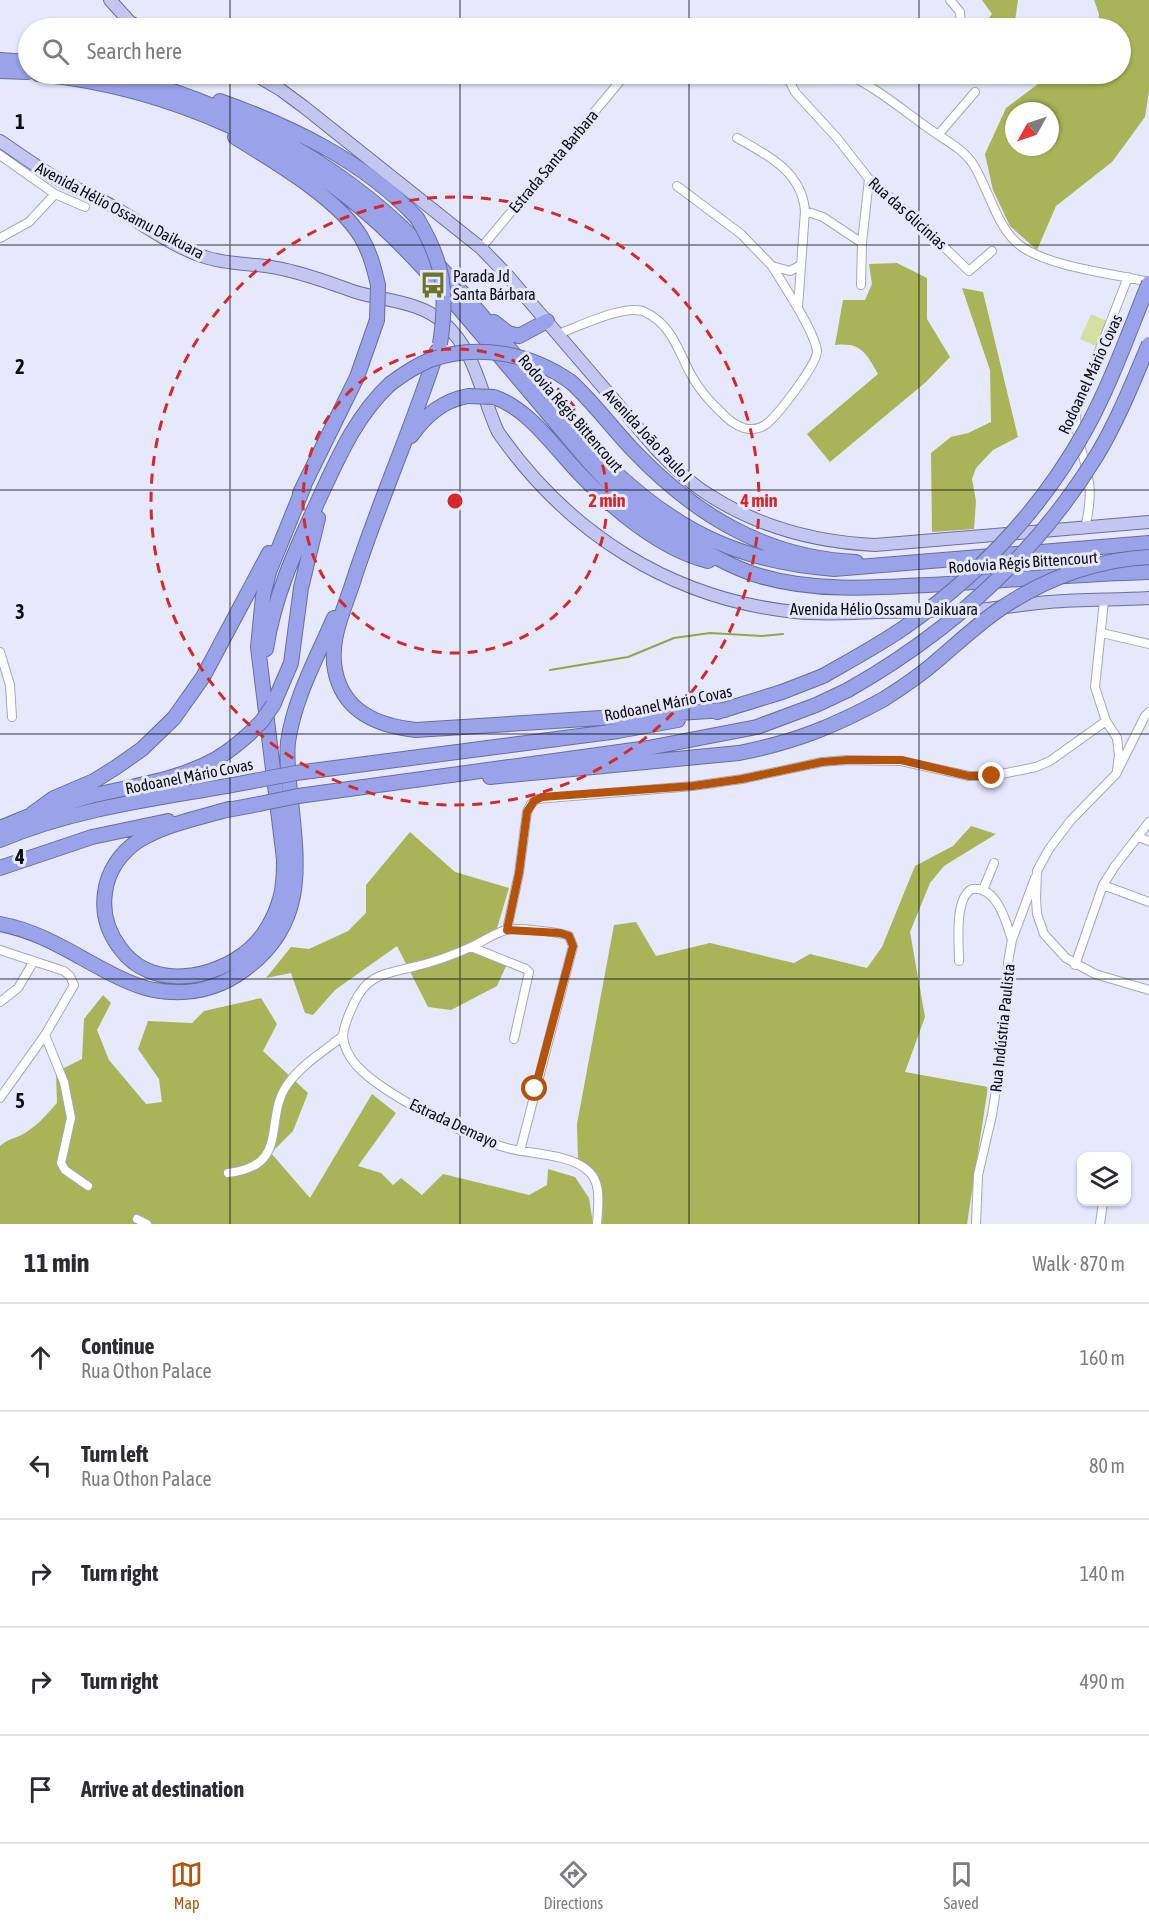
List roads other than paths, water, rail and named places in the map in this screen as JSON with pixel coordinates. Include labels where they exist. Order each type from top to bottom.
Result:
[{"type":"highway","points":[[0,60],[18,61]]},
{"type":"highway","points":[[0,71],[18,72]]},
{"type":"highway","name":"Rodovia Régis Bittencourt","points":[[103,84],[159,98],[218,120],[259,140],[302,165],[369,215],[430,275],[573,442],[627,501],[674,534],[736,568],[761,577],[802,585],[871,588],[1149,572]]},
{"type":"highway","name":"Rodovia Régis Bittencourt","points":[[149,84],[193,99],[248,123],[291,145],[357,189],[386,213],[446,274],[599,454],[643,498],[701,536],[736,550],[784,564],[834,569],[1149,543]]},
{"type":"highway","points":[[166,84],[193,91],[270,120],[331,151],[374,178],[417,218],[431,242],[440,267],[444,289],[444,315],[440,344],[363,550],[334,643],[335,671],[341,689],[349,700],[367,717],[381,724],[416,730],[725,710]]},
{"type":"highway","points":[[33,814],[54,798],[94,781],[115,768],[142,749],[174,718],[203,676],[304,486],[357,377],[377,320],[378,285],[368,250],[360,235],[332,205],[306,184],[231,134],[159,98]]},
{"type":"highway","points":[[446,274],[508,333],[519,336],[547,321]]},
{"type":"highway","name":"Rodoanel Mário Covas","points":[[0,840],[68,818],[110,808],[296,773],[618,731],[725,710],[823,676],[869,650],[933,606],[975,572],[1012,534],[1039,501],[1086,430],[1149,282]]},
{"type":"highway","points":[[0,868],[92,837],[298,796],[556,759],[607,755],[757,727],[848,690],[882,670],[943,627],[1008,570],[1032,545],[1059,513],[1097,454],[1125,402],[1149,344]]},
{"type":"highway","points":[[229,809],[149,835],[129,848],[110,875],[105,886],[104,910],[108,929],[124,954],[140,967],[160,975],[185,976],[212,972],[224,967],[250,949],[264,933],[275,913],[281,898],[284,858],[265,650],[274,607],[295,551],[360,416],[390,384],[429,361],[455,353],[483,351],[526,359],[571,382],[654,471],[678,493],[711,517],[778,548],[851,562],[906,564]]},
{"type":"highway","points":[[400,449],[438,406],[453,399],[468,396],[494,397],[517,409],[581,476],[638,525],[675,547],[704,560],[736,568]]},
{"type":"highway","points":[[0,828],[33,814],[86,797],[142,785],[198,767],[223,754],[262,721],[291,663],[301,588],[327,482]]},
{"type":"highway","points":[[269,704],[258,647],[263,596],[277,550],[304,486]]},
{"type":"highway","points":[[0,924],[49,939],[136,985],[152,990],[185,992],[215,987],[236,976],[262,955],[282,930],[294,899],[297,877],[297,853],[288,774],[288,743],[291,727],[309,676],[363,550]]},
{"type":"highway","points":[[389,784],[513,775],[739,753],[776,746],[848,719],[884,699],[930,666],[998,610],[1030,590],[1060,575],[1093,564],[1149,557]]},
{"type":"main road","points":[[110,0],[127,18]]},
{"type":"main road","name":"Avenida João Paulo I","points":[[271,84],[304,107],[481,248],[678,471],[699,489],[725,505],[807,537],[849,544],[875,545],[1149,522]]},
{"type":"main road","name":"Avenida Hélio Ossamu Daikuara","points":[[0,141],[28,168],[108,204],[193,253],[223,262],[277,268],[364,294],[412,305],[429,312],[443,322],[465,348],[483,388],[498,432],[562,507],[611,546],[658,573],[687,586],[753,605],[798,612],[825,613],[988,609],[1051,602],[1149,598]]},
{"type":"street","points":[[950,0],[960,12],[960,18]]},
{"type":"street","name":"Estrada Santa Barbara","points":[[481,248],[618,84]]},
{"type":"street","name":"Rua das Glicinias","points":[[791,84],[869,179],[913,217],[969,271],[992,251]]},
{"type":"street","points":[[867,84],[969,159],[1009,234],[1021,246],[1072,267],[1149,282]]},
{"type":"street","points":[[938,135],[975,92]]},
{"type":"street","points":[[737,138],[769,156],[790,174],[800,189],[805,211],[798,309]]},
{"type":"street","points":[[0,155],[28,168],[55,194],[85,207]]},
{"type":"street","points":[[861,285],[862,243],[869,179]]},
{"type":"street","points":[[558,334],[624,310],[645,312],[662,324],[673,337],[690,373],[710,402],[735,424],[751,429],[764,426],[771,421],[815,361],[817,355],[814,342],[798,309],[772,266],[741,234],[677,186]]},
{"type":"street","points":[[0,238],[29,222],[55,194]]},
{"type":"street","points":[[805,211],[823,217],[862,243]]},
{"type":"street","points":[[772,266],[790,271],[801,265]]},
{"type":"street","points":[[1085,528],[1089,508],[1089,479],[1077,427],[1077,408],[1128,277]]},
{"type":"street","points":[[1104,601],[1095,687],[1106,721],[1117,738],[1116,774]]},
{"type":"street","points":[[1102,633],[1149,644]]},
{"type":"street","points":[[0,652],[10,685],[12,717]]},
{"type":"street","name":"Rua Indústria Paulista","points":[[976,1224],[978,1175],[992,1115],[1005,1034],[1012,940],[1037,871],[1059,833],[1122,766],[1149,712]]},
{"type":"street","points":[[507,930],[519,873],[527,812],[537,799],[693,786],[742,779],[822,762],[847,760],[901,760],[969,776],[992,776],[1036,767],[1050,761],[1106,721]]},
{"type":"street","points":[[1075,965],[1103,885],[1149,822]]},
{"type":"street","points":[[1138,837],[1149,841]]},
{"type":"street","points":[[983,890],[994,863]]},
{"type":"street","points":[[1037,871],[1036,899],[1040,925],[1053,946],[1075,965],[1095,974],[1149,990]]},
{"type":"street","points":[[1103,885],[1149,902]]},
{"type":"street","points":[[959,962],[959,920],[964,894],[972,888],[983,890],[996,901],[1012,940]]},
{"type":"street","points":[[228,1173],[251,1168],[264,1157],[273,1138],[279,1105],[287,1085],[316,1056],[343,1036],[347,1020],[359,993],[367,983],[387,973],[427,964],[507,930],[560,933],[569,936],[573,946],[520,1151]]},
{"type":"street","points":[[471,947],[529,972],[514,1039]]},
{"type":"street","points":[[0,950],[64,971],[74,980],[72,992],[45,1035],[0,1098]]},
{"type":"street","points":[[0,1002],[18,988],[34,961]]},
{"type":"street","points":[[45,1035],[64,1082],[71,1118],[61,1163],[65,1170],[88,1186]]},
{"type":"street","name":"Estrada Demayo","points":[[343,1036],[347,1051],[355,1064],[370,1078],[395,1095],[488,1142],[576,1163],[589,1171],[596,1183],[597,1224]]},
{"type":"street","points":[[1100,1224],[1102,1206]]},
{"type":"street","points":[[137,1219],[147,1224]]},
{"type":"waterway","points":[[550,670],[628,657],[674,638],[710,633],[762,636],[783,634]]},
{"type":"place","name":"Parada Jd Santa Bárbara","points":[[433,285]]}]
